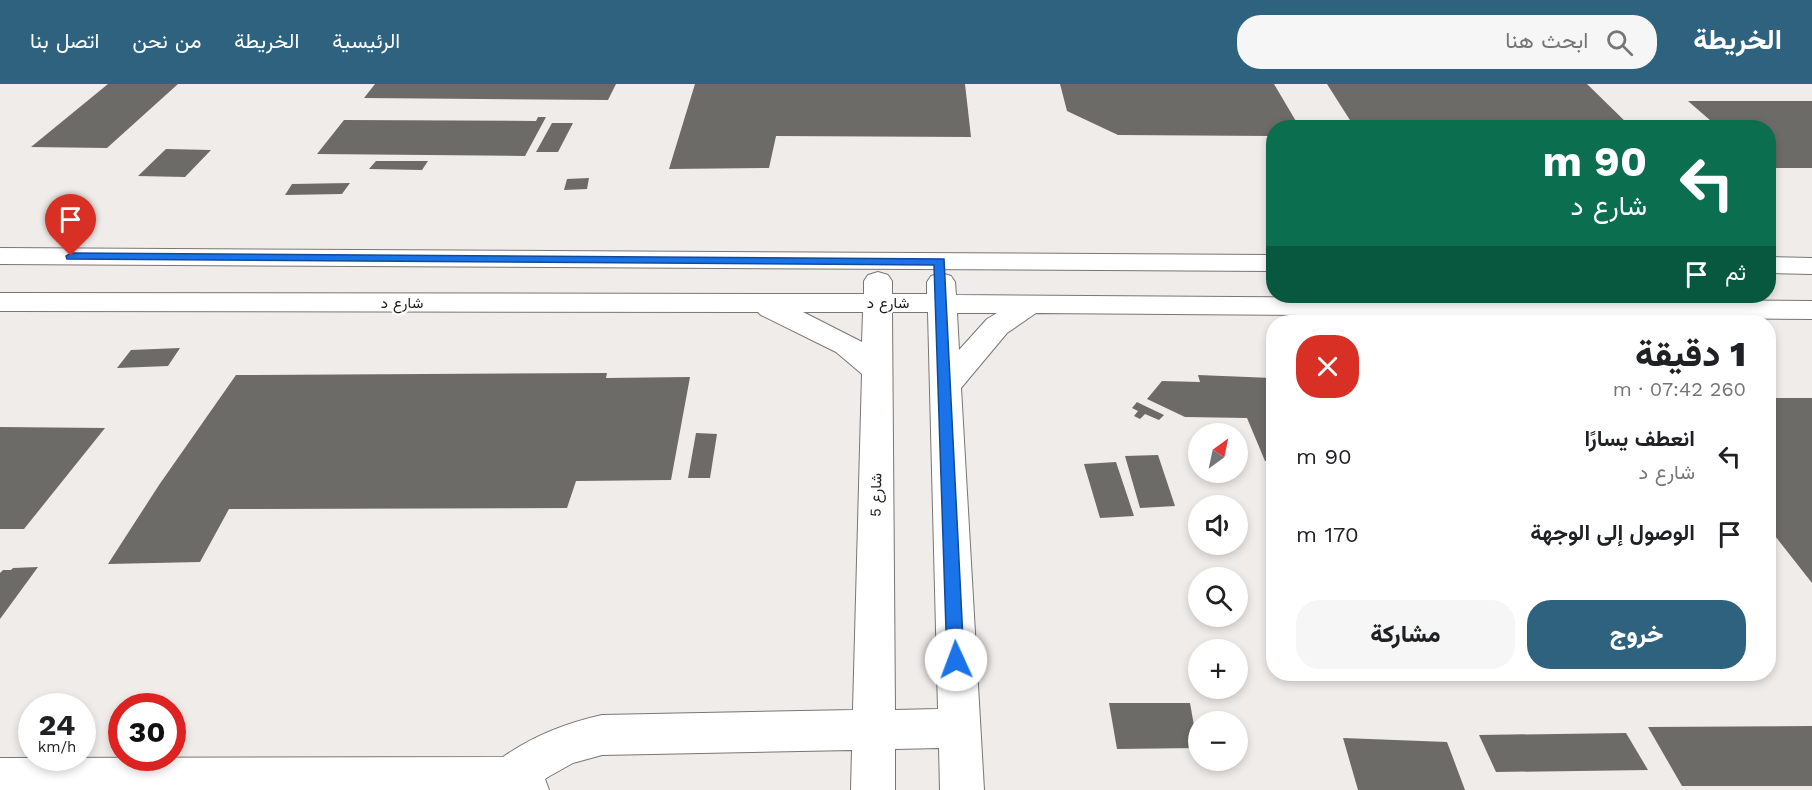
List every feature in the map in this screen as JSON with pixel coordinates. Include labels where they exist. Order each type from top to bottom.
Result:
[{"type":"street","points":[[0,256],[1266,263]]},
{"type":"street","name":"شارع 5","points":[[873,790],[878,261]]},
{"type":"street","points":[[940,262],[962,790]]},
{"type":"street","points":[[1776,266],[1812,266]]},
{"type":"street","name":"شارع د","points":[[0,302],[942,303],[1812,310]]},
{"type":"street","points":[[758,303],[811,326],[847,345],[877,371]]},
{"type":"street","points":[[945,386],[998,326],[1030,304]]},
{"type":"street","points":[[0,779],[519,784],[539,756],[570,742],[602,735],[958,728]]},
{"type":"building","points":[[108,84],[178,84],[107,148],[31,147]]},
{"type":"building","points":[[375,84],[616,84],[608,100],[364,98]]},
{"type":"building","points":[[695,84],[965,84],[971,137],[776,136],[769,168],[669,169]]},
{"type":"building","points":[[1060,84],[1274,84],[1295,120],[1266,120],[1266,136],[1118,135],[1067,111]]},
{"type":"building","points":[[1327,84],[1587,84],[1624,120],[1350,120]]},
{"type":"building","points":[[1688,101],[1812,101],[1812,168],[1776,168],[1776,120],[1710,120]]},
{"type":"building","points":[[538,117],[546,117],[525,156],[317,154],[344,120],[536,121]]},
{"type":"building","points":[[552,123],[573,123],[558,152],[536,152]]},
{"type":"building","points":[[166,149],[211,150],[185,177],[138,176]]},
{"type":"building","points":[[376,161],[428,161],[422,170],[369,169]]},
{"type":"building","points":[[589,178],[587,189],[564,190],[567,179]]},
{"type":"building","points":[[350,183],[342,194],[285,195],[292,184]]},
{"type":"building","points":[[180,348],[168,366],[117,368],[131,350]]},
{"type":"building","points":[[607,373],[606,378],[690,377],[671,480],[576,481],[567,508],[229,509],[200,562],[108,564],[159,485],[236,375]]},
{"type":"building","points":[[1198,375],[1266,378],[1266,461],[1247,418],[1185,417],[1147,399],[1162,381],[1200,382]]},
{"type":"building","points":[[1776,398],[1812,398],[1812,583],[1776,537]]},
{"type":"building","points":[[1137,402],[1164,415],[1159,420],[1145,414],[1140,419],[1134,416],[1138,411],[1132,408]]},
{"type":"building","points":[[0,427],[105,428],[24,529],[0,529]]},
{"type":"building","points":[[696,433],[717,434],[710,478],[688,478]]},
{"type":"building","points":[[1158,455],[1175,506],[1140,508],[1125,456]]},
{"type":"building","points":[[1116,462],[1134,516],[1100,518],[1084,464]]},
{"type":"building","points":[[38,567],[0,619],[0,573],[13,568]]},
{"type":"building","points":[[1109,703],[1190,703],[1188,748],[1117,749]]},
{"type":"building","points":[[1812,726],[1812,786],[1682,786],[1648,727]]},
{"type":"building","points":[[1626,733],[1648,770],[1496,772],[1479,735]]},
{"type":"building","points":[[1343,738],[1447,742],[1465,790],[1358,790]]},
{"type":"route","points":[[71,256],[940,262],[956,660]]}]
